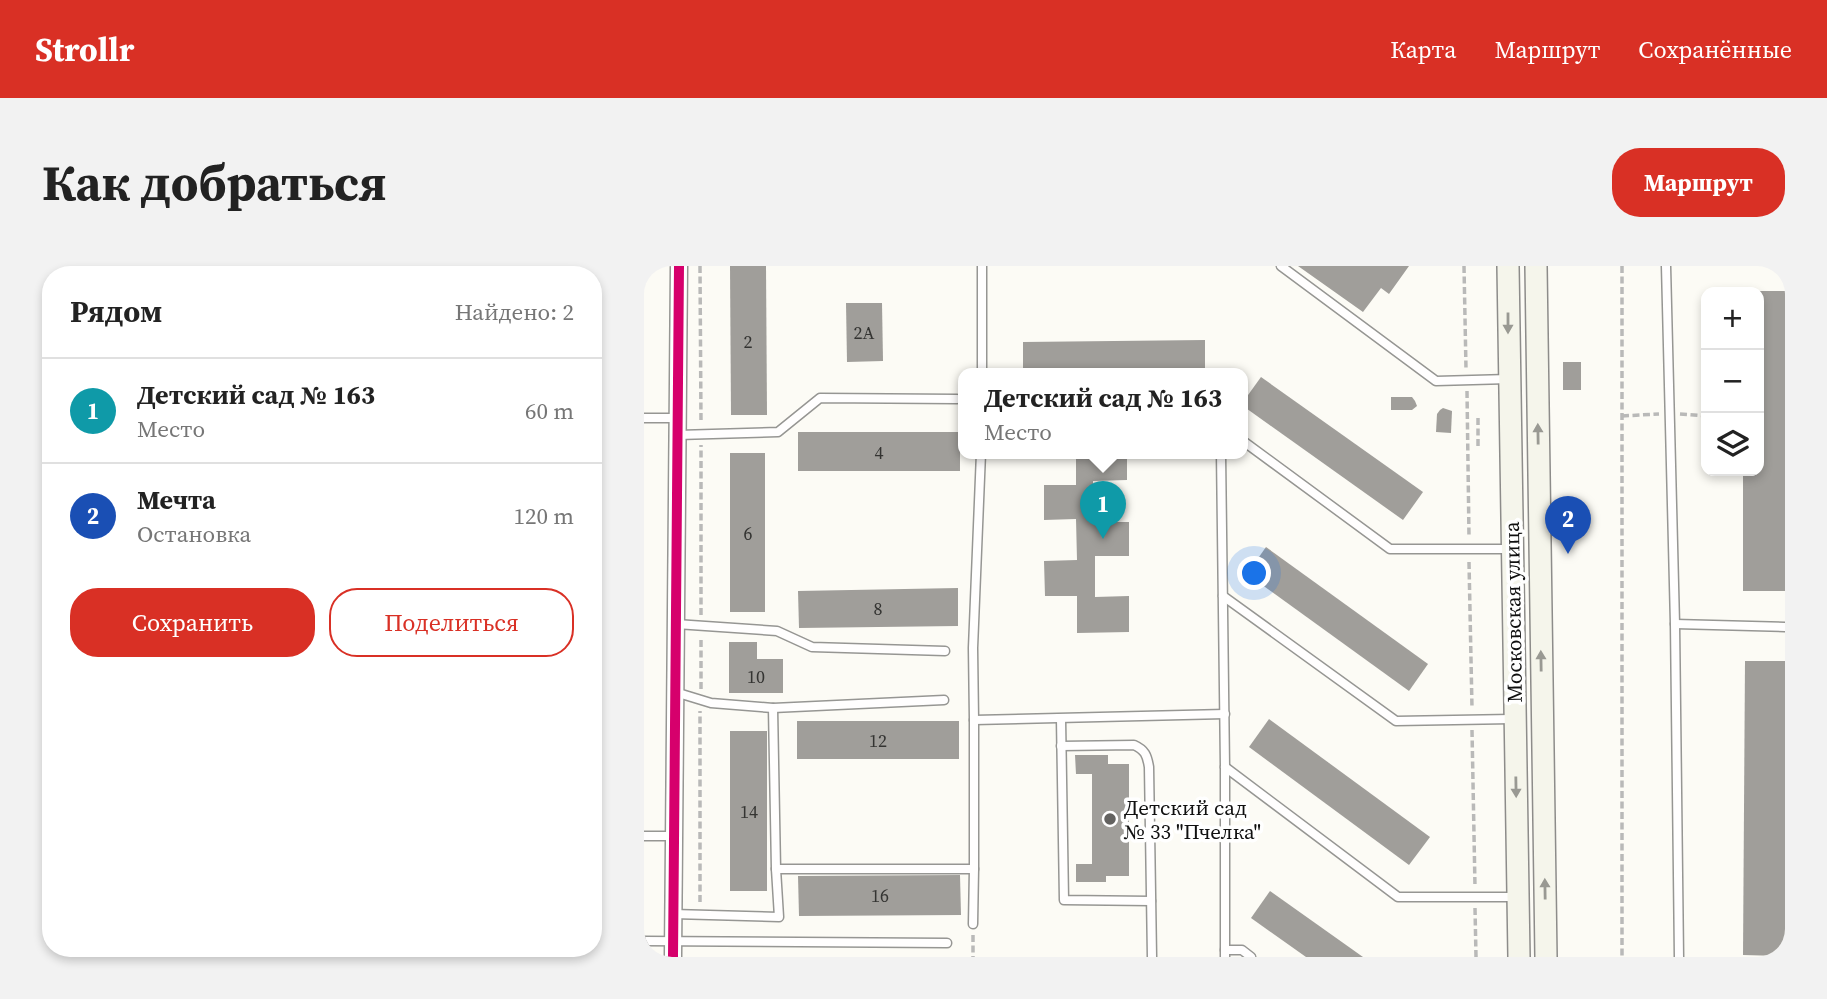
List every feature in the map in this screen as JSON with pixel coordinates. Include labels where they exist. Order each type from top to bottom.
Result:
[{"type":"main road","name":"Московская улица","points":[[1508,266],[1519,957]]},
{"type":"main road","name":"Московская улица","points":[[1536,266],[1546,957]]},
{"type":"street","points":[[673,949],[679,266]]},
{"type":"lane","points":[[982,266],[982,368]]},
{"type":"lane","points":[[1281,266],[1436,381],[1508,379]]},
{"type":"lane","points":[[1666,266],[1675,624],[1679,957]]},
{"type":"lane","points":[[678,435],[778,432],[820,398],[957,398]]},
{"type":"lane","points":[[644,418],[678,418]]},
{"type":"lane","points":[[1248,445],[1390,549],[1512,549]]},
{"type":"lane","points":[[973,925],[972,648],[981,459]]},
{"type":"lane","points":[[1221,459],[1225,954],[1242,950],[1251,957]]},
{"type":"lane","points":[[1223,596],[1396,721],[1515,719]]},
{"type":"lane","points":[[676,624],[777,631],[812,647],[945,651]]},
{"type":"lane","points":[[1675,624],[1785,627]]},
{"type":"lane","points":[[675,692],[711,703],[773,708],[944,699]]},
{"type":"lane","points":[[673,914],[779,918],[773,708]]},
{"type":"lane","points":[[974,720],[1225,714]]},
{"type":"lane","points":[[1061,719],[1064,900],[1151,901]]},
{"type":"lane","points":[[1061,746],[1134,745],[1142,749],[1147,756],[1152,957]]},
{"type":"lane","points":[[1225,767],[1398,897],[1518,897]]},
{"type":"lane","points":[[644,836],[673,836]]},
{"type":"lane","points":[[776,869],[974,869]]},
{"type":"lane","points":[[644,941],[673,949],[947,943]]},
{"type":"path","points":[[1464,266],[1476,957]]},
{"type":"path","points":[[1622,266],[1622,957]]},
{"type":"path","points":[[1478,418],[1478,448]]},
{"type":"path","points":[[973,925],[973,957]]},
{"type":"building","points":[[730,266],[766,266],[767,415],[731,415]]},
{"type":"building","points":[[1298,266],[1409,266],[1389,294],[1381,288],[1363,312]]},
{"type":"building","points":[[1764,291],[1785,291],[1785,591],[1743,591],[1743,476],[1764,476]]},
{"type":"building","points":[[846,303],[882,303],[883,361],[847,362]]},
{"type":"building","points":[[1205,340],[1205,368],[1023,368],[1023,342]]},
{"type":"building","points":[[1563,362],[1581,362],[1581,390],[1563,390]]},
{"type":"building","points":[[1261,377],[1423,492],[1403,520],[1248,410],[1248,395]]},
{"type":"building","points":[[1391,397],[1412,397],[1417,406],[1412,410],[1391,410]]},
{"type":"building","points":[[1443,408],[1452,411],[1451,433],[1436,432],[1437,414]]},
{"type":"building","points":[[798,432],[958,432],[960,471],[798,471]]},
{"type":"building","points":[[730,453],[765,453],[765,612],[730,612]]},
{"type":"building","points":[[1076,459],[1127,459],[1127,480],[1093,481],[1094,522],[1129,522],[1129,556],[1095,556],[1095,597],[1129,596],[1129,632],[1077,633],[1077,596],[1045,596],[1044,561],[1077,560],[1076,519],[1044,520],[1044,485],[1076,485]]},
{"type":"building","points":[[1266,547],[1428,664],[1409,691],[1247,574]]},
{"type":"building","points":[[958,588],[958,626],[799,628],[798,591]]},
{"type":"building","points":[[729,642],[757,642],[757,659],[783,659],[783,693],[729,693]]},
{"type":"building","points":[[1745,661],[1785,661],[1785,956],[1743,955]]},
{"type":"building","points":[[1269,719],[1430,837],[1409,865],[1249,747]]},
{"type":"building","points":[[797,721],[959,721],[959,759],[797,759]]},
{"type":"building","points":[[730,731],[767,731],[767,891],[730,891]]},
{"type":"building","name":"Детский сад № 33 \"Пчелка\"","points":[[1075,755],[1108,755],[1108,764],[1129,764],[1129,876],[1106,876],[1106,882],[1076,882],[1076,864],[1092,864],[1092,774],[1076,774]]},
{"type":"building","points":[[960,875],[961,915],[799,916],[798,876]]},
{"type":"building","points":[[1270,891],[1363,957],[1306,957],[1251,918]]},
{"type":"cycle path","points":[[673,957],[679,266]]},
{"type":"place","name":"Детский сад № 163","points":[[1103,539]]},
{"type":"place","name":"Мечта","points":[[1568,554]]},
{"type":"place","name":"Детский сад № 33 \"Пчелка\"","points":[[1110,819]]}]
